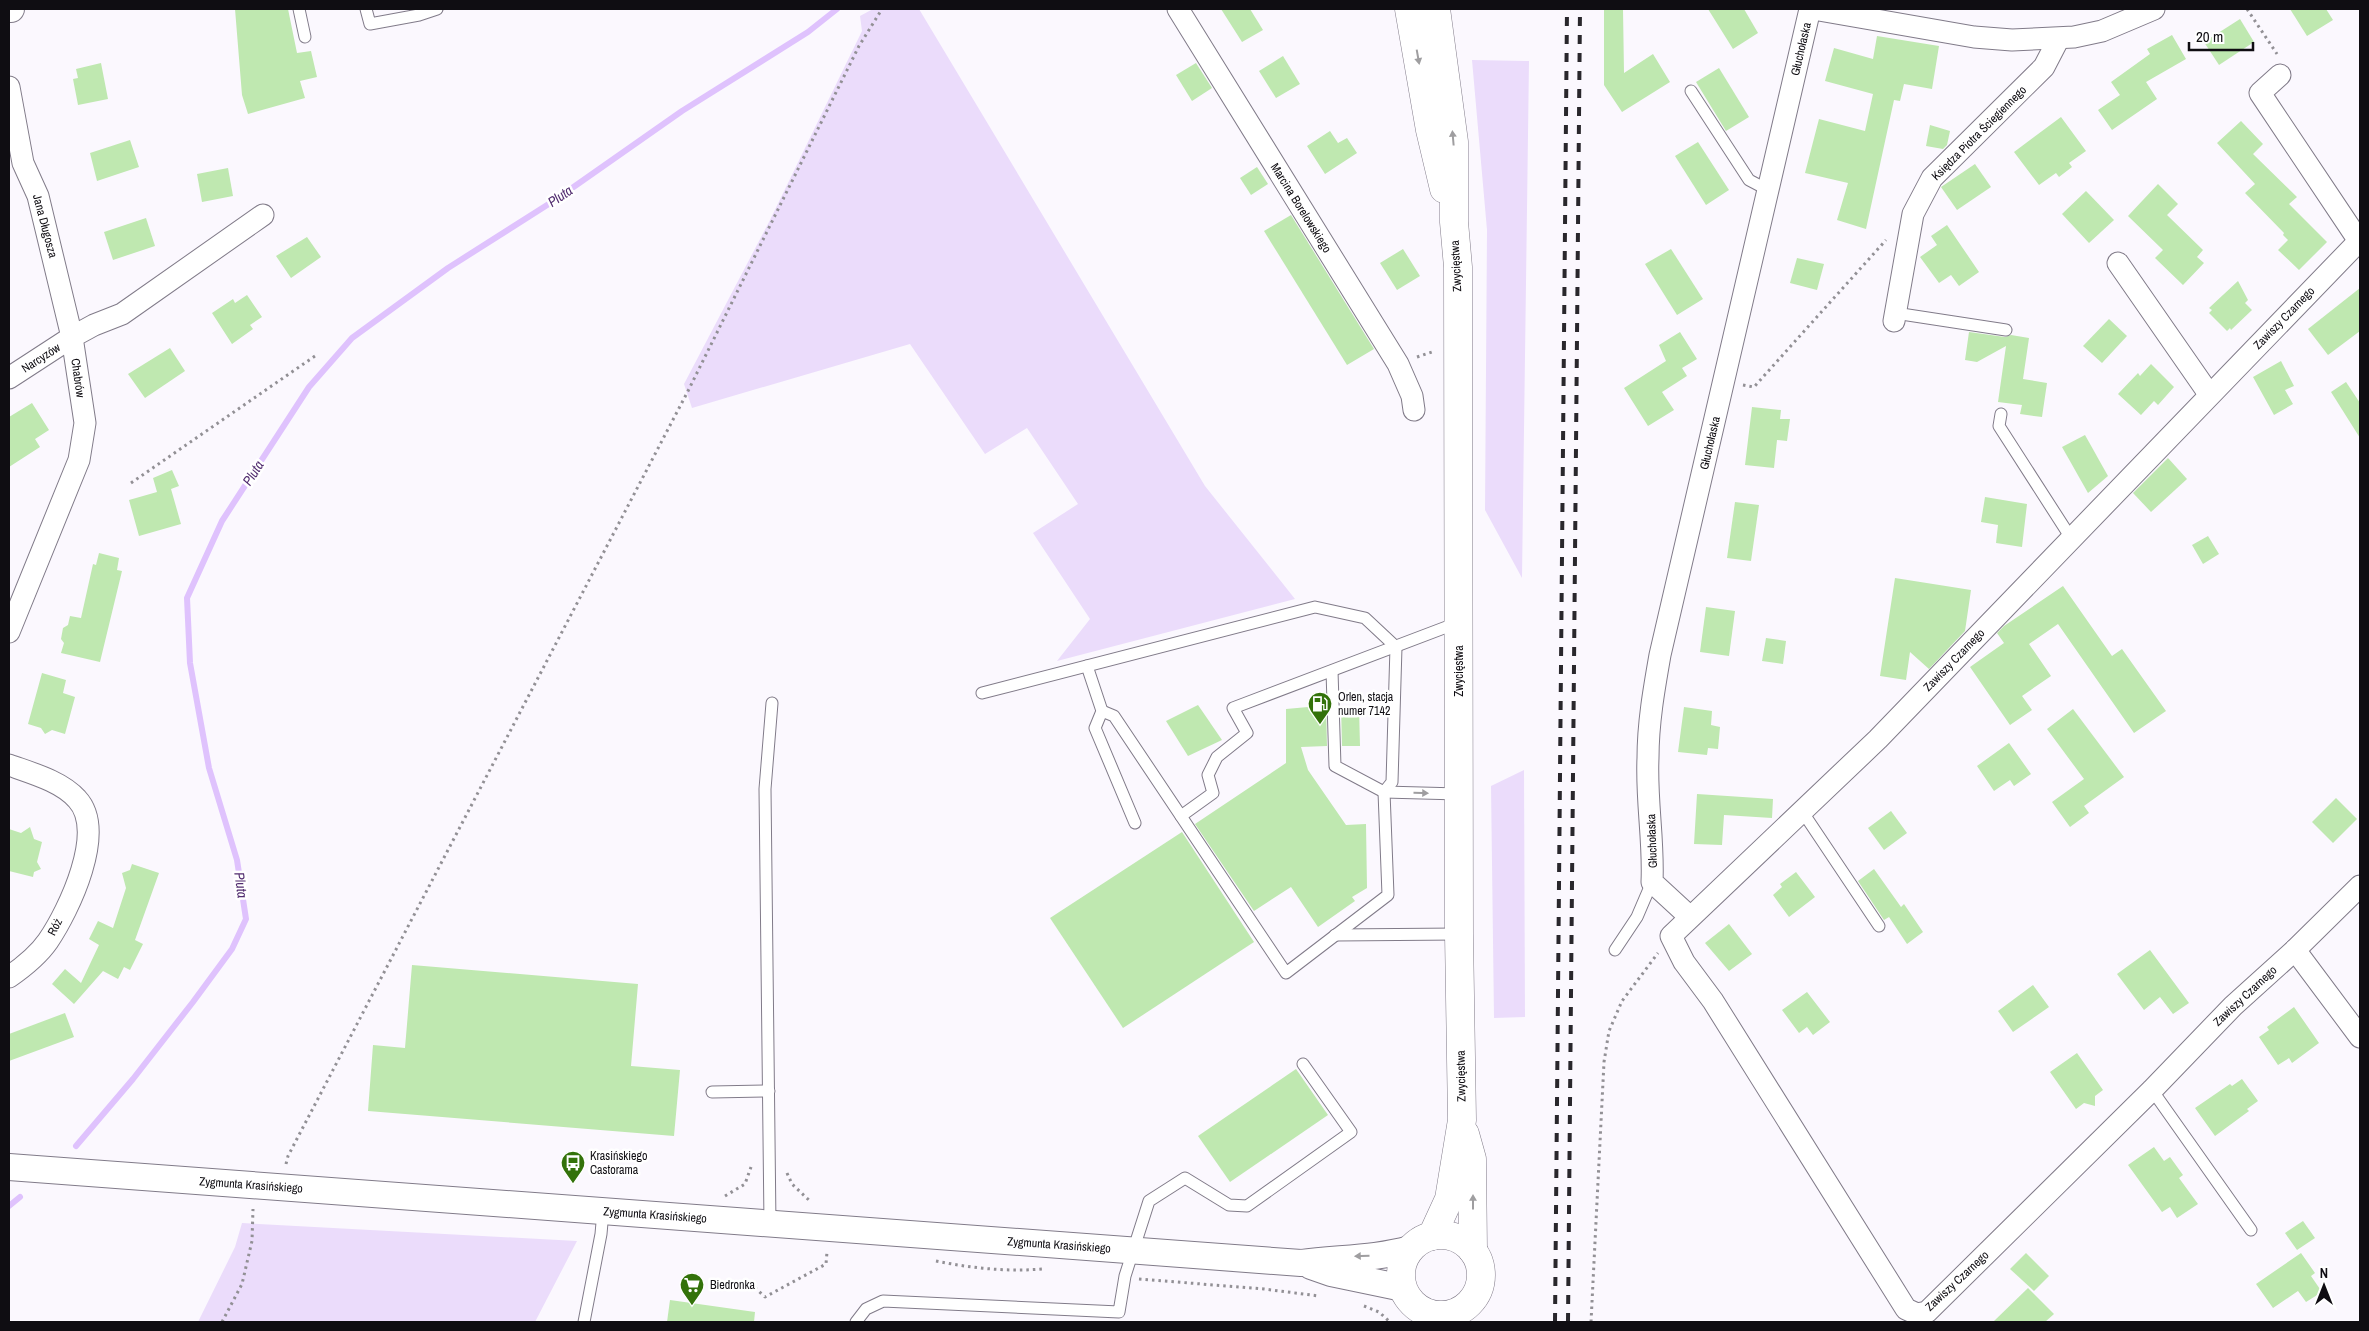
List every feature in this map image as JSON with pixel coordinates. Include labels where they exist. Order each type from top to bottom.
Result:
[{"type":"main road","name":"Zwycięstwa","points":[[1409,9],[1438,167],[1454,222]]},
{"type":"main road","name":"Zwycięstwa","points":[[1421,1243],[1449,1198],[1462,1120],[1459,934],[1458,267],[1454,222],[1454,142],[1436,9]]},
{"type":"main road","name":"Zwycięstwa","points":[[1462,1120],[1472,1159],[1473,1251]]},
{"type":"main road","points":[[1454,1238],[1465,1243],[1473,1251],[1481,1273],[1480,1284],[1468,1313],[1458,1312],[1433,1318],[1409,1300],[1403,1288],[1401,1275],[1403,1261],[1421,1243],[1454,1238]]},
{"type":"street","name":"Marcina Borelowskiego","points":[[1178,9],[1398,364],[1412,396],[1414,410]]},
{"type":"street","points":[[1812,9],[1974,37],[2012,40],[2058,40],[2102,31],[2154,9]]},
{"type":"street","name":"Głuchołaska","points":[[1652,882],[1654,851],[1648,760],[1650,710],[1660,655],[1812,9]]},
{"type":"street","name":"Księdza Piotra Ściegiennego","points":[[1894,317],[1913,214],[1932,178],[2044,67],[2058,40]]},
{"type":"street","name":"Zawiszy Czarnego","points":[[2280,76],[2260,93],[2360,241],[1878,739],[1671,936],[1684,962],[1713,1001],[1906,1308],[1916,1314],[1927,1312],[2152,1090],[2233,1006],[2295,950],[2360,886]]},
{"type":"street","name":"Jana Długosza","points":[[9,86],[23,163],[38,196],[72,337]]},
{"type":"street","points":[[72,337],[94,325],[122,314],[263,215]]},
{"type":"street","points":[[2118,263],[2210,394]]},
{"type":"street","name":"Narcyzów","points":[[9,378],[72,337]]},
{"type":"street","name":"Chabrów","points":[[9,632],[79,460],[85,423],[72,337]]},
{"type":"street","name":"Róż","points":[[9,765],[39,776],[77,799],[87,814],[89,827],[89,846],[84,864],[73,892],[48,941],[9,977]]},
{"type":"street","points":[[1652,882],[1690,917]]},
{"type":"street","points":[[2295,950],[2360,1037]]},
{"type":"street","name":"Zygmunta Krasińskiego","points":[[31,1168],[1301,1263],[1355,1256],[1385,1256],[1421,1243]]},
{"type":"street","name":"Zygmunta Krasińskiego","points":[[1301,1263],[1331,1273],[1403,1288]]},
{"type":"lane","points":[[299,9],[304,37]]},
{"type":"lane","points":[[366,9],[370,24],[419,15],[437,9]]},
{"type":"lane","points":[[1691,91],[1750,180],[1768,190]]},
{"type":"lane","points":[[1894,317],[2006,330]]},
{"type":"lane","points":[[2001,414],[1999,426],[2071,538]]},
{"type":"lane","points":[[982,693],[1315,606],[1364,618],[1396,648],[1392,782],[1384,792],[1388,894],[1286,973],[1114,716],[1102,711]]},
{"type":"lane","points":[[1181,816],[1213,793],[1208,775],[1217,757],[1246,733],[1233,708],[1396,648],[1459,622]]},
{"type":"lane","points":[[1086,666],[1102,711],[1094,728],[1135,823]]},
{"type":"lane","points":[[1332,671],[1335,766],[1384,792],[1459,794]]},
{"type":"lane","points":[[770,1224],[765,789],[772,703]]},
{"type":"lane","points":[[1802,811],[1879,926]]},
{"type":"lane","points":[[1615,950],[1638,917],[1652,882]]},
{"type":"lane","points":[[1335,935],[1459,934]]},
{"type":"lane","points":[[856,1322],[866,1308],[883,1301],[1119,1312],[1125,1276],[1149,1201],[1185,1178],[1229,1205],[1247,1206],[1351,1132],[1303,1064]]},
{"type":"lane","points":[[2152,1090],[2251,1230]]},
{"type":"lane","points":[[712,1092],[769,1091]]},
{"type":"lane","points":[[584,1322],[601,1234],[603,1211]]},
{"type":"path","points":[[282,1187],[288,1156],[684,400],[859,46],[882,9]]},
{"type":"path","points":[[2247,9],[2277,55],[2280,76]]},
{"type":"path","points":[[1724,381],[1754,387],[1904,219],[1913,214]]},
{"type":"path","points":[[1398,364],[1438,350]]},
{"type":"path","points":[[131,483],[316,356]]},
{"type":"path","points":[[1591,1322],[1604,1062],[1609,1031],[1622,1001],[1671,936]]},
{"type":"path","points":[[222,1322],[242,1284],[250,1250],[253,1185]]},
{"type":"path","points":[[750,1283],[765,1297],[826,1264],[827,1251]]},
{"type":"path","points":[[1356,1303],[1379,1312],[1390,1322]]},
{"type":"shaded area","points":[[873,9],[919,9],[1205,486],[1295,599],[1057,661],[1090,619],[1033,533],[1078,504],[1027,428],[985,454],[910,344],[692,408],[684,384],[769,222],[862,31],[860,16]]},
{"type":"shaded area","points":[[1472,60],[1529,61],[1522,578],[1485,510],[1487,230]]},
{"type":"shaded area","points":[[1524,770],[1525,1017],[1494,1018],[1491,786]]},
{"type":"shaded area","points":[[242,1223],[577,1241],[535,1322],[198,1322],[235,1247]]},
{"type":"building","points":[[235,9],[288,9],[297,53],[311,51],[317,77],[300,81],[305,98],[248,114],[242,95]]},
{"type":"building","points":[[1221,9],[1250,9],[1263,30],[1242,42]]},
{"type":"building","points":[[1604,9],[1623,9],[1624,73],[1653,54],[1670,82],[1622,112],[1604,85]]},
{"type":"building","points":[[1708,9],[1744,9],[1758,33],[1733,49]]},
{"type":"building","points":[[2290,9],[2326,9],[2333,20],[2307,36]]},
{"type":"building","points":[[2240,19],[2254,42],[2219,65],[2204,42]]},
{"type":"building","points":[[2172,35],[2186,59],[2146,82],[2157,99],[2112,130],[2098,110],[2120,95],[2111,82],[2150,54],[2147,49]]},
{"type":"building","points":[[1877,36],[1939,46],[1932,89],[1904,84],[1900,101],[1894,100],[1866,229],[1837,220],[1848,183],[1805,173],[1819,119],[1865,131],[1873,94],[1825,81],[1834,48],[1873,59]]},
{"type":"building","points":[[1283,56],[1300,84],[1276,98],[1259,71]]},
{"type":"building","points":[[101,63],[108,99],[78,105],[73,79],[78,78],[76,69]]},
{"type":"building","points":[[1196,63],[1212,88],[1192,101],[1176,75]]},
{"type":"building","points":[[1719,68],[1749,117],[1726,131],[1696,82]]},
{"type":"building","points":[[2061,117],[2086,151],[2069,163],[2072,167],[2059,177],[2056,173],[2039,185],[2014,152]]},
{"type":"building","points":[[2241,121],[2263,144],[2253,154],[2297,197],[2289,204],[2327,242],[2299,270],[2278,250],[2288,240],[2283,235],[2284,233],[2245,193],[2255,184],[2217,143]]},
{"type":"building","points":[[1930,125],[1950,131],[1947,145],[1943,149],[1926,146]]},
{"type":"building","points":[[1330,131],[1338,143],[1347,138],[1357,153],[1325,174],[1307,146]]},
{"type":"building","points":[[130,140],[139,167],[97,181],[90,153]]},
{"type":"building","points":[[1698,142],[1729,190],[1706,205],[1675,156]]},
{"type":"building","points":[[1975,164],[1991,187],[1957,210],[1941,187]]},
{"type":"building","points":[[1257,167],[1268,184],[1251,195],[1240,178]]},
{"type":"building","points":[[228,168],[233,196],[202,202],[197,174]]},
{"type":"building","points":[[2158,184],[2178,204],[2167,215],[2203,250],[2197,257],[2204,263],[2183,285],[2155,258],[2163,250],[2128,216]]},
{"type":"building","points":[[2086,191],[2114,220],[2089,243],[2062,214]]},
{"type":"building","points":[[1291,215],[1374,349],[1347,365],[1264,231]]},
{"type":"building","points":[[146,218],[155,246],[113,260],[104,232]]},
{"type":"building","points":[[1947,225],[1979,272],[1959,286],[1951,275],[1939,283],[1920,257],[1937,245],[1931,236]]},
{"type":"building","points":[[307,237],[321,257],[291,278],[276,256]]},
{"type":"building","points":[[1403,249],[1420,276],[1397,290],[1380,263]]},
{"type":"building","points":[[1671,249],[1703,299],[1677,315],[1645,264]]},
{"type":"building","points":[[1797,258],[1824,264],[1817,290],[1790,283]]},
{"type":"building","points":[[2238,281],[2248,300],[2245,303],[2252,310],[2231,330],[2230,328],[2227,331],[2209,313],[2212,310],[2209,308]]},
{"type":"building","points":[[2360,288],[2360,331],[2328,355],[2308,329]]},
{"type":"building","points":[[247,295],[262,317],[250,325],[253,329],[232,344],[212,313],[233,299],[235,303]]},
{"type":"building","points":[[2109,319],[2127,336],[2102,363],[2083,346]]},
{"type":"building","points":[[1680,332],[1697,359],[1682,368],[1687,376],[1662,392],[1674,410],[1648,426],[1624,388],[1666,361],[1659,345]]},
{"type":"building","points":[[1969,332],[2029,338],[2023,379],[2047,383],[2042,417],[2020,414],[2022,405],[1998,402],[2006,346],[1977,362],[1965,360]]},
{"type":"building","points":[[170,348],[185,371],[145,398],[128,374]]},
{"type":"building","points":[[2281,361],[2294,386],[2285,390],[2293,404],[2274,415],[2253,377]]},
{"type":"building","points":[[2151,364],[2174,387],[2158,405],[2154,401],[2141,415],[2118,394],[2138,373],[2140,376]]},
{"type":"building","points":[[2346,382],[2360,403],[2360,438],[2331,392]]},
{"type":"building","points":[[32,403],[49,430],[35,439],[40,447],[9,467],[9,417]]},
{"type":"building","points":[[1752,407],[1781,410],[1780,419],[1790,419],[1787,441],[1777,440],[1774,468],[1745,465]]},
{"type":"building","points":[[2085,435],[2108,476],[2088,493],[2062,447]]},
{"type":"building","points":[[2168,458],[2187,479],[2151,512],[2133,493]]},
{"type":"building","points":[[172,470],[179,486],[171,489],[181,524],[139,536],[129,500],[157,492],[153,478]]},
{"type":"building","points":[[1985,497],[2027,504],[2022,547],[1996,543],[1998,525],[1981,522]]},
{"type":"building","points":[[1735,502],[1759,505],[1751,561],[1727,558]]},
{"type":"building","points":[[2208,536],[2219,554],[2203,564],[2192,545]]},
{"type":"building","points":[[99,553],[119,558],[117,570],[122,571],[100,662],[61,653],[64,643],[61,639],[63,628],[68,625],[70,616],[81,618],[93,564],[96,565]]},
{"type":"building","points":[[1895,578],[1971,590],[1965,631],[1929,669],[1910,652],[1906,680],[1880,676]]},
{"type":"building","points":[[2063,586],[2112,656],[2122,649],[2166,711],[2134,733],[2058,624],[2029,644],[2051,676],[2022,696],[2032,710],[2010,725],[1970,667],[2004,643],[1997,633],[2004,626]]},
{"type":"building","points":[[1706,607],[1735,611],[1729,656],[1700,652]]},
{"type":"building","points":[[1766,638],[1786,641],[1783,664],[1762,661]]},
{"type":"building","points":[[42,673],[66,680],[63,693],[75,697],[65,734],[52,730],[45,734],[41,728],[28,724]]},
{"type":"building","points":[[1198,705],[1222,740],[1188,756],[1166,721]]},
{"type":"building","points":[[1326,707],[1327,746],[1301,747],[1308,770],[1346,825],[1366,824],[1367,888],[1352,897],[1355,901],[1318,927],[1291,887],[1254,911],[1195,824],[1286,763],[1286,709]]},
{"type":"building","points":[[1341,707],[1359,707],[1360,746],[1342,746]]},
{"type":"building","points":[[1684,707],[1712,711],[1711,725],[1720,727],[1718,749],[1708,748],[1707,755],[1678,752]]},
{"type":"building","points":[[2073,709],[2124,777],[2084,806],[2089,813],[2070,827],[2052,802],[2084,779],[2047,729]]},
{"type":"building","points":[[2009,743],[2031,774],[2014,786],[2010,780],[1994,791],[1977,766]]},
{"type":"building","points":[[1697,794],[1773,799],[1772,818],[1724,815],[1722,845],[1694,844]]},
{"type":"building","points":[[2336,798],[2357,819],[2333,843],[2312,822]]},
{"type":"building","points":[[1891,811],[1907,833],[1884,850],[1868,828]]},
{"type":"building","points":[[30,827],[34,839],[42,842],[37,862],[41,869],[34,872],[33,877],[9,871],[9,829],[21,833]]},
{"type":"building","points":[[1182,832],[1254,942],[1123,1028],[1050,918]]},
{"type":"building","points":[[132,864],[159,873],[135,940],[143,944],[130,970],[124,967],[118,979],[103,971],[74,1004],[52,984],[65,969],[81,983],[99,945],[89,939],[98,921],[113,928],[126,888],[122,873],[130,870]]},
{"type":"building","points":[[1874,869],[1901,907],[1904,904],[1923,932],[1907,944],[1889,917],[1884,920],[1858,881]]},
{"type":"building","points":[[1796,872],[1815,897],[1789,917],[1773,895],[1782,887],[1780,884]]},
{"type":"building","points":[[1729,924],[1752,954],[1729,971],[1705,943]]},
{"type":"building","points":[[2150,950],[2189,1003],[2173,1014],[2160,997],[2144,1010],[2117,974]]},
{"type":"building","points":[[412,965],[638,984],[631,1066],[680,1070],[674,1136],[368,1111],[373,1045],[405,1048]]},
{"type":"building","points":[[2033,985],[2049,1007],[2013,1032],[1998,1011]]},
{"type":"building","points":[[1807,992],[1830,1022],[1813,1035],[1807,1027],[1799,1033],[1782,1010]]},
{"type":"building","points":[[2294,1007],[2319,1043],[2292,1063],[2289,1058],[2278,1065],[2259,1037],[2269,1030],[2267,1027]]},
{"type":"building","points":[[65,1013],[74,1037],[9,1061],[9,1034]]},
{"type":"building","points":[[2077,1053],[2103,1090],[2095,1096],[2095,1106],[2084,1103],[2076,1109],[2050,1072]]},
{"type":"building","points":[[1296,1069],[1328,1115],[1230,1182],[1198,1136]]},
{"type":"building","points":[[2242,1079],[2258,1101],[2247,1109],[2249,1111],[2215,1136],[2195,1108],[2230,1084],[2232,1086]]},
{"type":"building","points":[[2154,1147],[2164,1161],[2170,1157],[2183,1175],[2179,1178],[2198,1204],[2177,1218],[2170,1207],[2162,1212],[2128,1165]]},
{"type":"building","points":[[2303,1221],[2315,1238],[2297,1250],[2285,1233]]},
{"type":"building","points":[[2026,1253],[2049,1276],[2034,1291],[2010,1269]]},
{"type":"building","points":[[2301,1253],[2315,1273],[2311,1276],[2322,1292],[2306,1302],[2298,1291],[2273,1308],[2256,1284]]},
{"type":"building","points":[[2028,1288],[2054,1314],[2045,1322],[1993,1322]]},
{"type":"building","name":"Biedronka","points":[[670,1300],[755,1312],[754,1322],[667,1322]]},
{"type":"waterway","name":"Pluta","points":[[76,1146],[133,1079],[193,1002],[232,949],[246,919],[237,860],[209,768],[190,663],[187,598],[222,521],[309,387],[352,338],[448,268],[555,200],[682,111],[808,32],[837,9]]},
{"type":"waterway","name":"Pluta","points":[[9,1206],[20,1197]]},
{"type":"railway","points":[[1555,1322],[1567,9]]},
{"type":"railway","points":[[1568,1322],[1580,9]]},
{"type":"place","name":"Orlen, stacja numer 7142","points":[[1320,725]]},
{"type":"place","name":"Krasińskiego Castorama","points":[[573,1184]]},
{"type":"place","name":"Biedronka","points":[[692,1306]]}]
